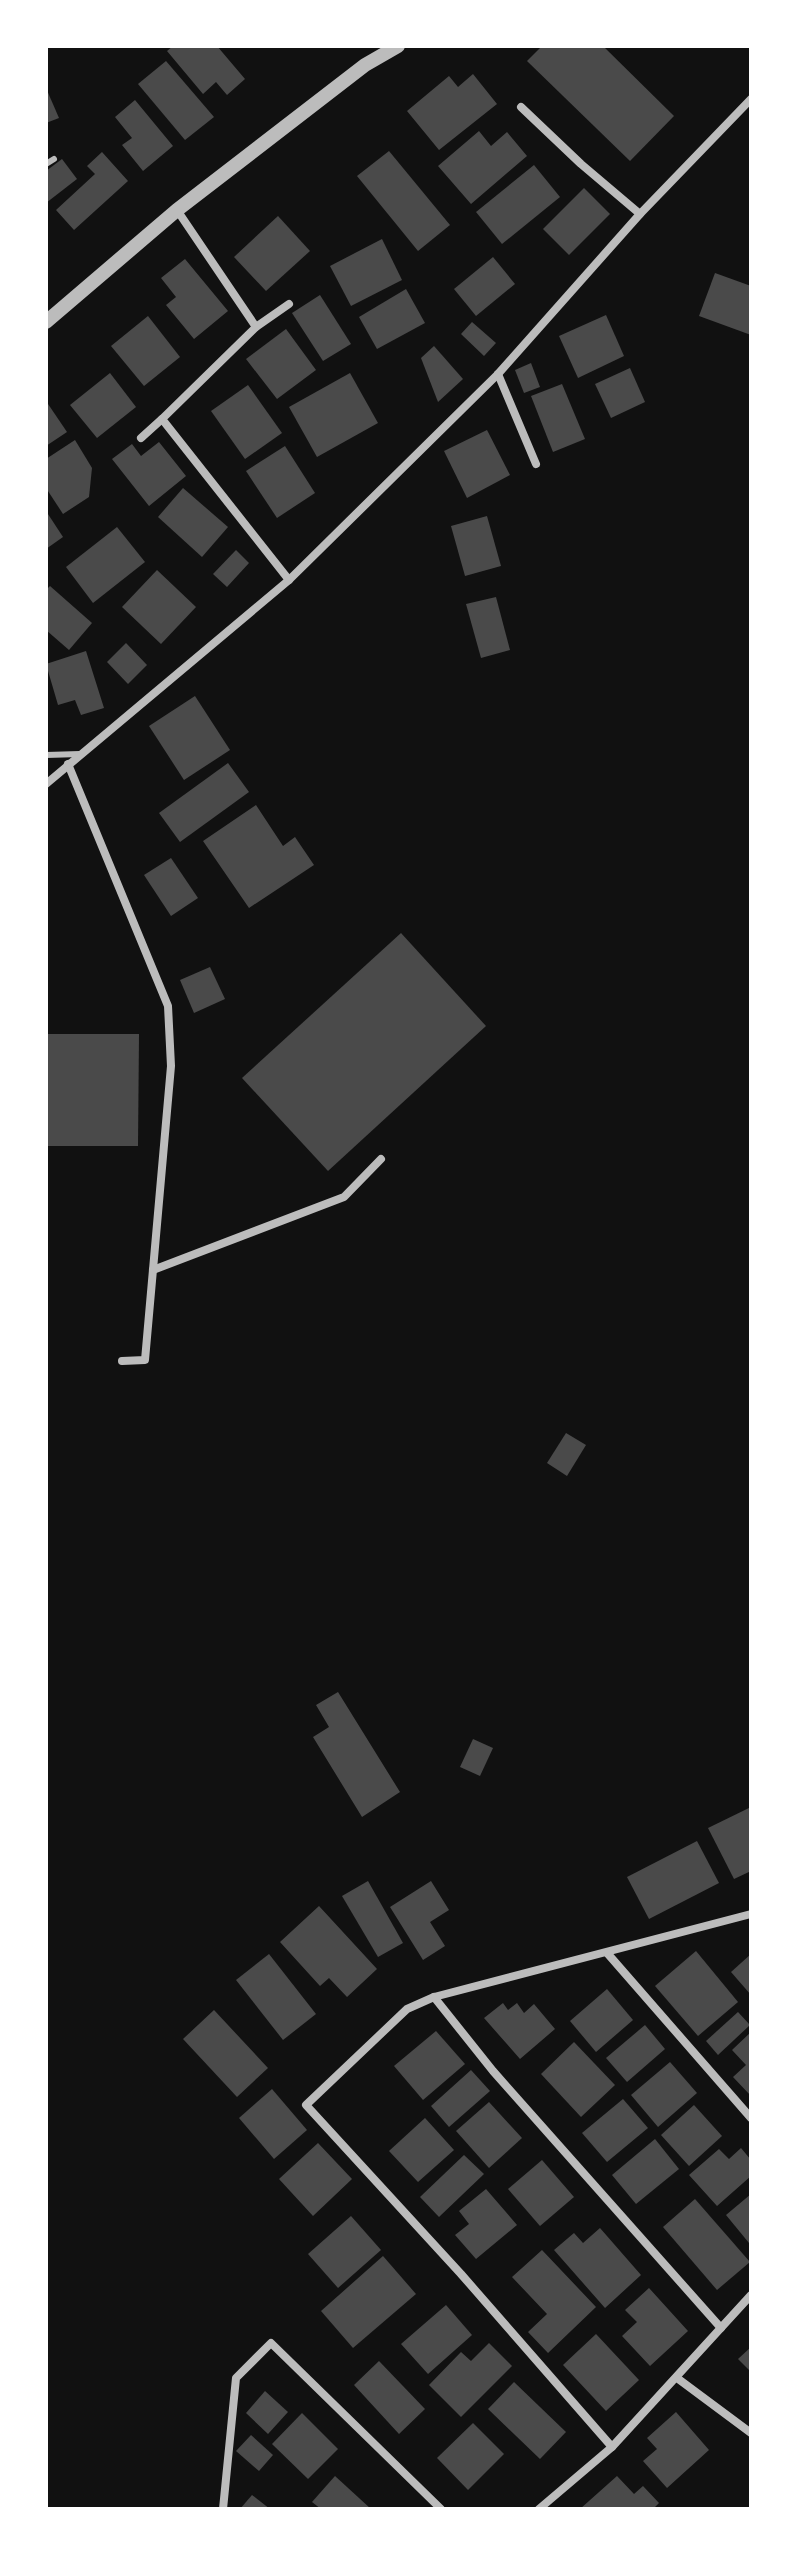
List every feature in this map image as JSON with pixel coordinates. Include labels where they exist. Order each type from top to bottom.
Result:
[{"type":"street","points":[[46,322],[177,210],[365,65],[398,46]]},
{"type":"street","points":[[46,784],[289,580],[498,374],[640,214],[751,99]]},
{"type":"street","points":[[521,107],[640,214]]},
{"type":"street","points":[[177,210],[256,327]]},
{"type":"street","points":[[141,438],[256,327],[289,304]]},
{"type":"street","points":[[498,374],[536,464]]},
{"type":"street","points":[[162,419],[289,580]]},
{"type":"street","points":[[68,764],[168,1006],[171,1066],[145,1360],[122,1361]]},
{"type":"street","points":[[153,1270],[344,1197],[381,1159]]},
{"type":"street","points":[[612,2447],[461,2274],[306,2105],[407,2009],[434,1997],[608,1954],[751,1914]]},
{"type":"street","points":[[608,1954],[751,2118]]},
{"type":"street","points":[[434,1997],[493,2071],[721,2328]]},
{"type":"street","points":[[539,2509],[612,2447],[751,2295]]},
{"type":"street","points":[[223,2509],[236,2378],[271,2343],[441,2509]]},
{"type":"street","points":[[677,2378],[751,2433]]},
{"type":"lane","points":[[46,164],[54,159]]},
{"type":"lane","points":[[46,755],[80,754]]},
{"type":"building","points":[[173,46],[217,46],[245,79],[227,95],[216,82],[203,94],[167,51]]},
{"type":"building","points":[[542,46],[603,46],[674,116],[630,161],[527,61]]},
{"type":"building","points":[[166,61],[214,117],[185,140],[138,84]]},
{"type":"building","points":[[473,74],[497,104],[439,150],[407,111],[449,76],[458,87]]},
{"type":"building","points":[[46,88],[59,118],[46,123]]},
{"type":"building","points":[[135,100],[173,146],[143,171],[122,145],[132,138],[115,117]]},
{"type":"building","points":[[479,131],[491,146],[507,132],[527,156],[471,204],[438,166]]},
{"type":"building","points":[[389,151],[450,225],[418,251],[357,176]]},
{"type":"building","points":[[102,152],[128,181],[74,230],[56,210],[95,174],[87,166]]},
{"type":"building","points":[[62,159],[77,179],[46,203],[46,171]]},
{"type":"building","points":[[534,165],[560,197],[502,244],[476,212]]},
{"type":"building","points":[[584,188],[610,214],[569,255],[543,229]]},
{"type":"building","points":[[278,216],[310,251],[266,291],[234,257]]},
{"type":"building","points":[[382,239],[402,280],[351,306],[330,266]]},
{"type":"building","points":[[493,257],[515,284],[476,316],[454,289]]},
{"type":"building","points":[[185,259],[228,311],[194,339],[166,305],[176,297],[161,278]]},
{"type":"building","points":[[715,273],[751,286],[751,335],[699,316]]},
{"type":"building","points":[[406,289],[425,323],[377,349],[359,317]]},
{"type":"building","points":[[320,295],[351,344],[323,361],[292,313]]},
{"type":"building","points":[[606,315],[624,356],[578,378],[559,336]]},
{"type":"building","points":[[148,316],[180,357],[144,386],[111,346]]},
{"type":"building","points":[[472,322],[496,343],[484,356],[461,334]]},
{"type":"building","points":[[286,329],[316,370],[277,399],[246,359]]},
{"type":"building","points":[[434,346],[463,379],[438,402],[421,358]]},
{"type":"building","points":[[531,363],[540,387],[524,393],[515,370]]},
{"type":"building","points":[[630,368],[645,402],[611,418],[595,384]]},
{"type":"building","points":[[110,373],[136,407],[97,438],[70,405]]},
{"type":"building","points":[[350,373],[378,423],[317,457],[289,407]]},
{"type":"building","points":[[562,384],[585,439],[553,452],[531,396]]},
{"type":"building","points":[[248,385],[282,433],[245,459],[211,411]]},
{"type":"building","points":[[46,401],[67,432],[46,446]]},
{"type":"building","points":[[487,430],[510,475],[467,498],[444,451]]},
{"type":"building","points":[[75,440],[92,468],[89,497],[63,514],[46,488],[46,459]]},
{"type":"building","points":[[159,442],[186,476],[149,506],[112,459],[132,444],[141,456]]},
{"type":"building","points":[[285,446],[315,493],[277,518],[246,471]]},
{"type":"building","points":[[183,488],[228,527],[202,557],[158,517]]},
{"type":"building","points":[[46,511],[63,537],[46,549]]},
{"type":"building","points":[[487,516],[501,566],[465,576],[451,526]]},
{"type":"building","points":[[117,527],[145,562],[93,603],[66,567]]},
{"type":"building","points":[[236,550],[249,563],[227,587],[213,574]]},
{"type":"building","points":[[157,570],[196,607],[161,644],[122,607]]},
{"type":"building","points":[[50,586],[92,623],[69,650],[46,630],[46,590]]},
{"type":"building","points":[[496,597],[510,650],[481,658],[466,604]]},
{"type":"building","points":[[126,643],[147,665],[128,684],[107,662]]},
{"type":"building","points":[[86,651],[104,708],[81,715],[75,700],[58,705],[46,664]]},
{"type":"building","points":[[195,696],[230,750],[184,780],[149,726]]},
{"type":"building","points":[[228,763],[249,792],[180,842],[159,813]]},
{"type":"building","points":[[256,805],[283,846],[295,837],[314,865],[249,908],[203,841]]},
{"type":"building","points":[[171,858],[198,898],[171,916],[144,875]]},
{"type":"building","points":[[401,933],[486,1026],[328,1171],[242,1078]]},
{"type":"building","points":[[210,967],[225,999],[194,1013],[180,980]]},
{"type":"building","points":[[46,1034],[139,1034],[138,1146],[46,1146]]},
{"type":"building","points":[[566,1433],[586,1445],[567,1476],[547,1463]]},
{"type":"building","points":[[338,1692],[400,1792],[362,1817],[313,1737],[329,1727],[316,1705]]},
{"type":"building","points":[[473,1739],[493,1748],[480,1776],[460,1767]]},
{"type":"building","points":[[751,1807],[751,1871],[734,1879],[708,1828]]},
{"type":"building","points":[[697,1841],[719,1883],[649,1919],[627,1877]]},
{"type":"building","points":[[368,1881],[403,1943],[378,1957],[342,1896]]},
{"type":"building","points":[[431,1881],[449,1910],[430,1922],[445,1946],[423,1960],[390,1907]]},
{"type":"building","points":[[319,1906],[377,1969],[347,1997],[329,1978],[320,1986],[280,1942]]},
{"type":"building","points":[[696,1951],[738,2002],[698,2036],[655,1986]]},
{"type":"building","points":[[269,1954],[316,2014],[283,2040],[236,1980]]},
{"type":"building","points":[[751,1954],[751,1995],[731,1972]]},
{"type":"building","points":[[607,1989],[633,2020],[596,2052],[570,2021]]},
{"type":"building","points":[[503,2003],[508,2010],[517,2003],[524,2013],[534,2004],[555,2029],[520,2059],[484,2018]]},
{"type":"building","points":[[214,2010],[268,2068],[237,2097],[183,2039]]},
{"type":"building","points":[[738,2012],[750,2025],[718,2055],[706,2041]]},
{"type":"building","points":[[645,2025],[665,2049],[627,2082],[606,2058]]},
{"type":"building","points":[[436,2031],[465,2064],[423,2100],[394,2066]]},
{"type":"building","points":[[751,2032],[751,2096],[733,2077],[746,2065],[732,2050]]},
{"type":"building","points":[[574,2042],[615,2085],[581,2117],[541,2074]]},
{"type":"building","points":[[670,2062],[697,2093],[658,2127],[631,2095]]},
{"type":"building","points":[[471,2070],[490,2091],[449,2127],[431,2106]]},
{"type":"building","points":[[272,2089],[307,2130],[274,2159],[239,2118]]},
{"type":"building","points":[[623,2099],[648,2128],[607,2162],[582,2133]]},
{"type":"building","points":[[489,2102],[522,2138],[489,2168],[456,2131]]},
{"type":"building","points":[[694,2105],[722,2136],[689,2166],[661,2135]]},
{"type":"building","points":[[425,2118],[454,2150],[418,2182],[389,2151]]},
{"type":"building","points":[[655,2139],[679,2169],[636,2204],[612,2175]]},
{"type":"building","points":[[318,2143],[352,2179],[313,2216],[279,2179]]},
{"type":"building","points":[[741,2148],[751,2160],[751,2176],[717,2206],[689,2175],[719,2149],[729,2159]]},
{"type":"building","points":[[464,2155],[484,2174],[439,2217],[420,2197]]},
{"type":"building","points":[[542,2160],[574,2197],[540,2226],[508,2189]]},
{"type":"building","points":[[486,2189],[517,2225],[476,2259],[455,2235],[469,2224],[459,2211]]},
{"type":"building","points":[[751,2194],[751,2241],[749,2243],[726,2215]]},
{"type":"building","points":[[695,2199],[750,2262],[717,2290],[663,2227]]},
{"type":"building","points":[[351,2216],[381,2250],[338,2288],[308,2254]]},
{"type":"building","points":[[600,2228],[641,2275],[605,2308],[554,2250],[574,2233],[583,2243]]},
{"type":"building","points":[[542,2250],[596,2307],[548,2353],[528,2332],[547,2314],[512,2277]]},
{"type":"building","points":[[383,2256],[416,2294],[353,2348],[321,2311]]},
{"type":"building","points":[[649,2288],[688,2331],[650,2366],[622,2336],[637,2322],[625,2310]]},
{"type":"building","points":[[446,2305],[472,2335],[428,2374],[401,2344]]},
{"type":"building","points":[[596,2334],[639,2380],[606,2411],[563,2365]]},
{"type":"building","points":[[489,2343],[512,2366],[461,2417],[429,2385],[461,2352],[471,2361]]},
{"type":"building","points":[[751,2347],[751,2372],[738,2359]]},
{"type":"building","points":[[379,2361],[425,2409],[399,2434],[354,2385]]},
{"type":"building","points":[[514,2382],[566,2432],[540,2459],[488,2409]]},
{"type":"building","points":[[265,2391],[288,2412],[268,2434],[246,2413]]},
{"type":"building","points":[[676,2412],[709,2450],[667,2488],[643,2461],[657,2449],[647,2438]]},
{"type":"building","points":[[302,2413],[338,2449],[308,2479],[272,2444]]},
{"type":"building","points":[[473,2423],[504,2454],[468,2490],[437,2458]]},
{"type":"building","points":[[251,2435],[273,2455],[259,2471],[236,2451]]},
{"type":"building","points":[[335,2476],[371,2509],[321,2509],[312,2502]]},
{"type":"building","points":[[617,2476],[634,2494],[643,2486],[659,2503],[653,2509],[580,2509]]},
{"type":"building","points":[[252,2495],[270,2509],[240,2509]]}]
